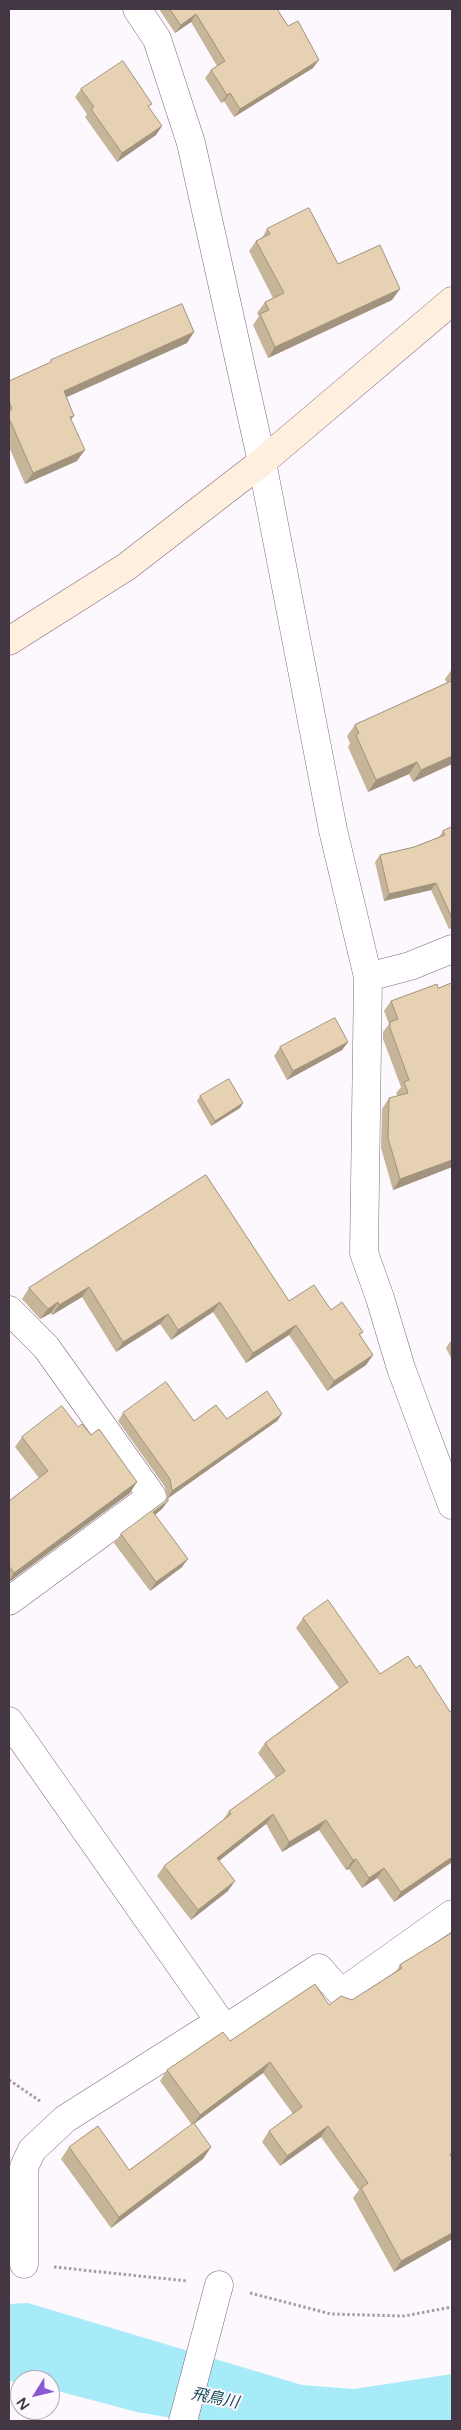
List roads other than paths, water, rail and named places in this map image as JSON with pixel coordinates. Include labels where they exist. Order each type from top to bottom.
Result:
[{"type":"street","points":[[137,9],[157,39],[191,143],[262,462],[334,830],[368,977],[364,1253],[401,1368],[452,1505]]},
{"type":"street","points":[[9,641],[126,567],[262,462],[452,301]]},
{"type":"street","points":[[368,977],[410,966],[452,948]]},
{"type":"street","points":[[9,1310],[46,1347],[152,1496],[9,1601]]},
{"type":"street","points":[[9,1721],[225,2029],[319,1968],[341,1993],[452,1914]]},
{"type":"street","points":[[24,2264],[24,2167],[32,2150],[65,2119],[220,2021]]},
{"type":"street","points":[[183,2421],[216,2294]]},
{"type":"water","name":"飛鳥川","points":[[28,2303],[302,2385],[354,2389],[452,2374],[452,2421],[189,2421],[137,2412],[60,2392],[60,2370],[10,2370],[9,2381],[9,2304]]}]
